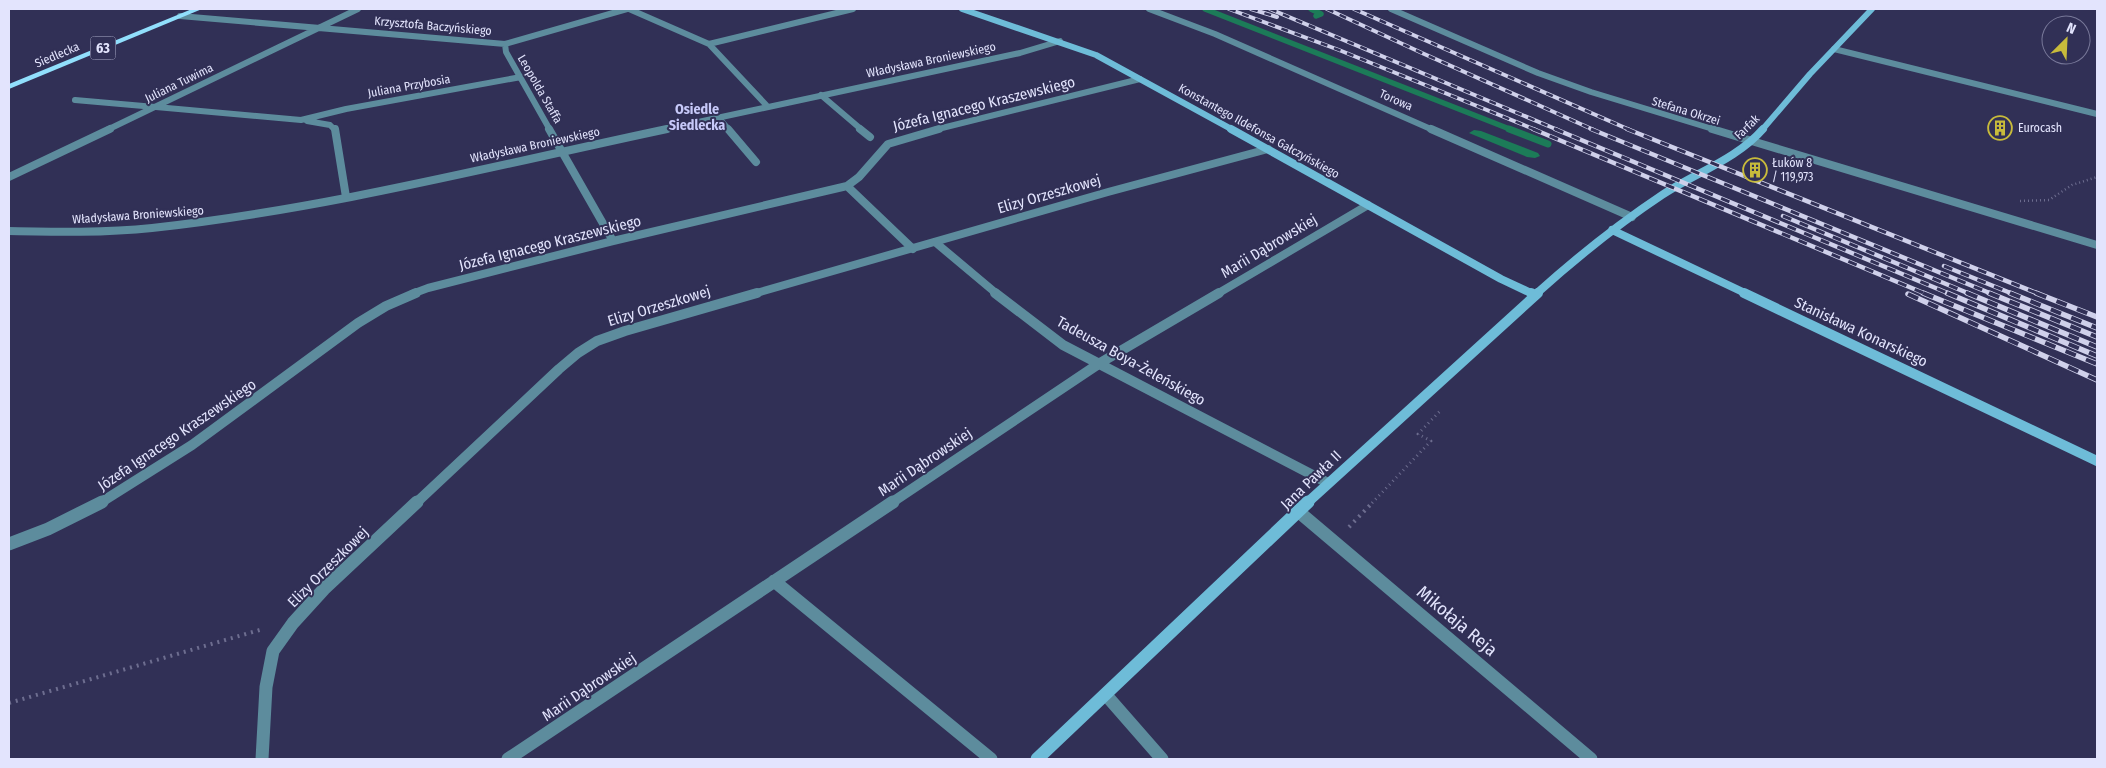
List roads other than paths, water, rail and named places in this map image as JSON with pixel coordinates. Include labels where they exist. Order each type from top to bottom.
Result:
[{"type":"main road","name":"Siedlecka","points":[[9,87],[198,9]]},
{"type":"street","name":"Juliana Tuwima","points":[[9,177],[358,9]]},
{"type":"street","points":[[628,9],[709,44],[768,107]]},
{"type":"street","name":"Leopolda Staffa","points":[[613,241],[506,52],[505,44],[628,9]]},
{"type":"street","points":[[709,44],[853,9]]},
{"type":"street","name":"Konstantego Ildefonsa Gałczyńskiego","points":[[962,9],[1060,41],[1096,55],[1535,296]]},
{"type":"street","name":"Torowa","points":[[1149,9],[1208,31],[1632,217]]},
{"type":"street","name":"Stefana Okrzei","points":[[1391,9],[1538,73],[1644,110],[2097,245]]},
{"type":"street","name":"Farfak","points":[[1612,230],[1662,195],[1751,142],[1872,9]]},
{"type":"street","name":"Krzysztofa Baczyńskiego","points":[[180,16],[505,44]]},
{"type":"street","name":"Władysława Broniewskiego","points":[[9,231],[73,232],[151,228],[292,210],[563,150],[1020,53],[1060,41]]},
{"type":"street","points":[[1834,49],[2097,114]]},
{"type":"street","name":"Juliana Przybosia","points":[[301,120],[346,109],[521,77]]},
{"type":"street","name":"Józefa Ignacego Kraszewskiego","points":[[9,544],[43,533],[136,482],[342,334],[400,299],[428,288],[613,241],[847,186],[861,176],[877,155],[890,143],[918,134],[1140,79]]},
{"type":"street","points":[[821,95],[870,137]]},
{"type":"street","name":"Juliana Przybosia","points":[[75,100],[321,122],[335,128],[346,197]]},
{"type":"street","points":[[718,117],[756,162]]},
{"type":"street","name":"Elizy Orzeszkowej","points":[[262,759],[266,687],[272,651],[296,620],[324,589],[559,369],[578,353],[597,341],[675,316],[1268,149]]},
{"type":"street","points":[[847,186],[913,249]]},
{"type":"street","name":"Marii Dąbrowskiej","points":[[508,759],[1100,363],[1368,205]]},
{"type":"street","name":"Jana Pawła II","points":[[1037,759],[1328,483],[1583,252],[1612,230]]},
{"type":"street","name":"Stanisława Konarskiego","points":[[1612,230],[2097,461]]},
{"type":"street","name":"Tadeusza Boya-Żeleńskiego","points":[[936,242],[1018,312],[1063,345],[1328,483]]},
{"type":"street","name":"Mikołaja Reja","points":[[1299,512],[1591,759]]},
{"type":"street","points":[[774,581],[992,759]]},
{"type":"street","points":[[1106,695],[1162,759]]},
{"type":"waterway","points":[[1205,9],[1512,130]]},
{"type":"waterway","points":[[1311,9],[1321,14],[1316,16]]},
{"type":"waterway","points":[[1509,129],[1548,144]]},
{"type":"railway","points":[[1229,9],[1339,50],[1536,130]]},
{"type":"railway","points":[[1251,9],[1277,17]]},
{"type":"railway","points":[[1270,9],[1558,130]]},
{"type":"railway","points":[[1327,9],[1594,130]]},
{"type":"railway","points":[[1354,9],[1630,130]]},
{"type":"railway","points":[[1533,129],[1926,294]]},
{"type":"railway","points":[[1555,129],[1950,294]]},
{"type":"railway","points":[[1591,129],[1992,294]]},
{"type":"railway","points":[[1627,129],[2039,294]]},
{"type":"railway","points":[[1783,216],[1970,294]]},
{"type":"railway","points":[[1944,266],[2013,294]]},
{"type":"railway","points":[[1923,293],[2097,364]]},
{"type":"railway","points":[[1947,293],[2097,356]]},
{"type":"railway","points":[[1967,293],[2097,347]]},
{"type":"railway","points":[[1989,293],[2097,337]]},
{"type":"railway","points":[[2010,293],[2097,328]]},
{"type":"railway","points":[[2036,293],[2097,317]]},
{"type":"railway","points":[[1908,294],[2097,380]]},
{"type":"place","name":"Eurocash","points":[[2000,128]]},
{"type":"place","name":"Łuków 8 / 119,973","points":[[1755,170]]},
{"type":"district","name":"Osiedle Siedlecka","points":[[697,118]]}]
